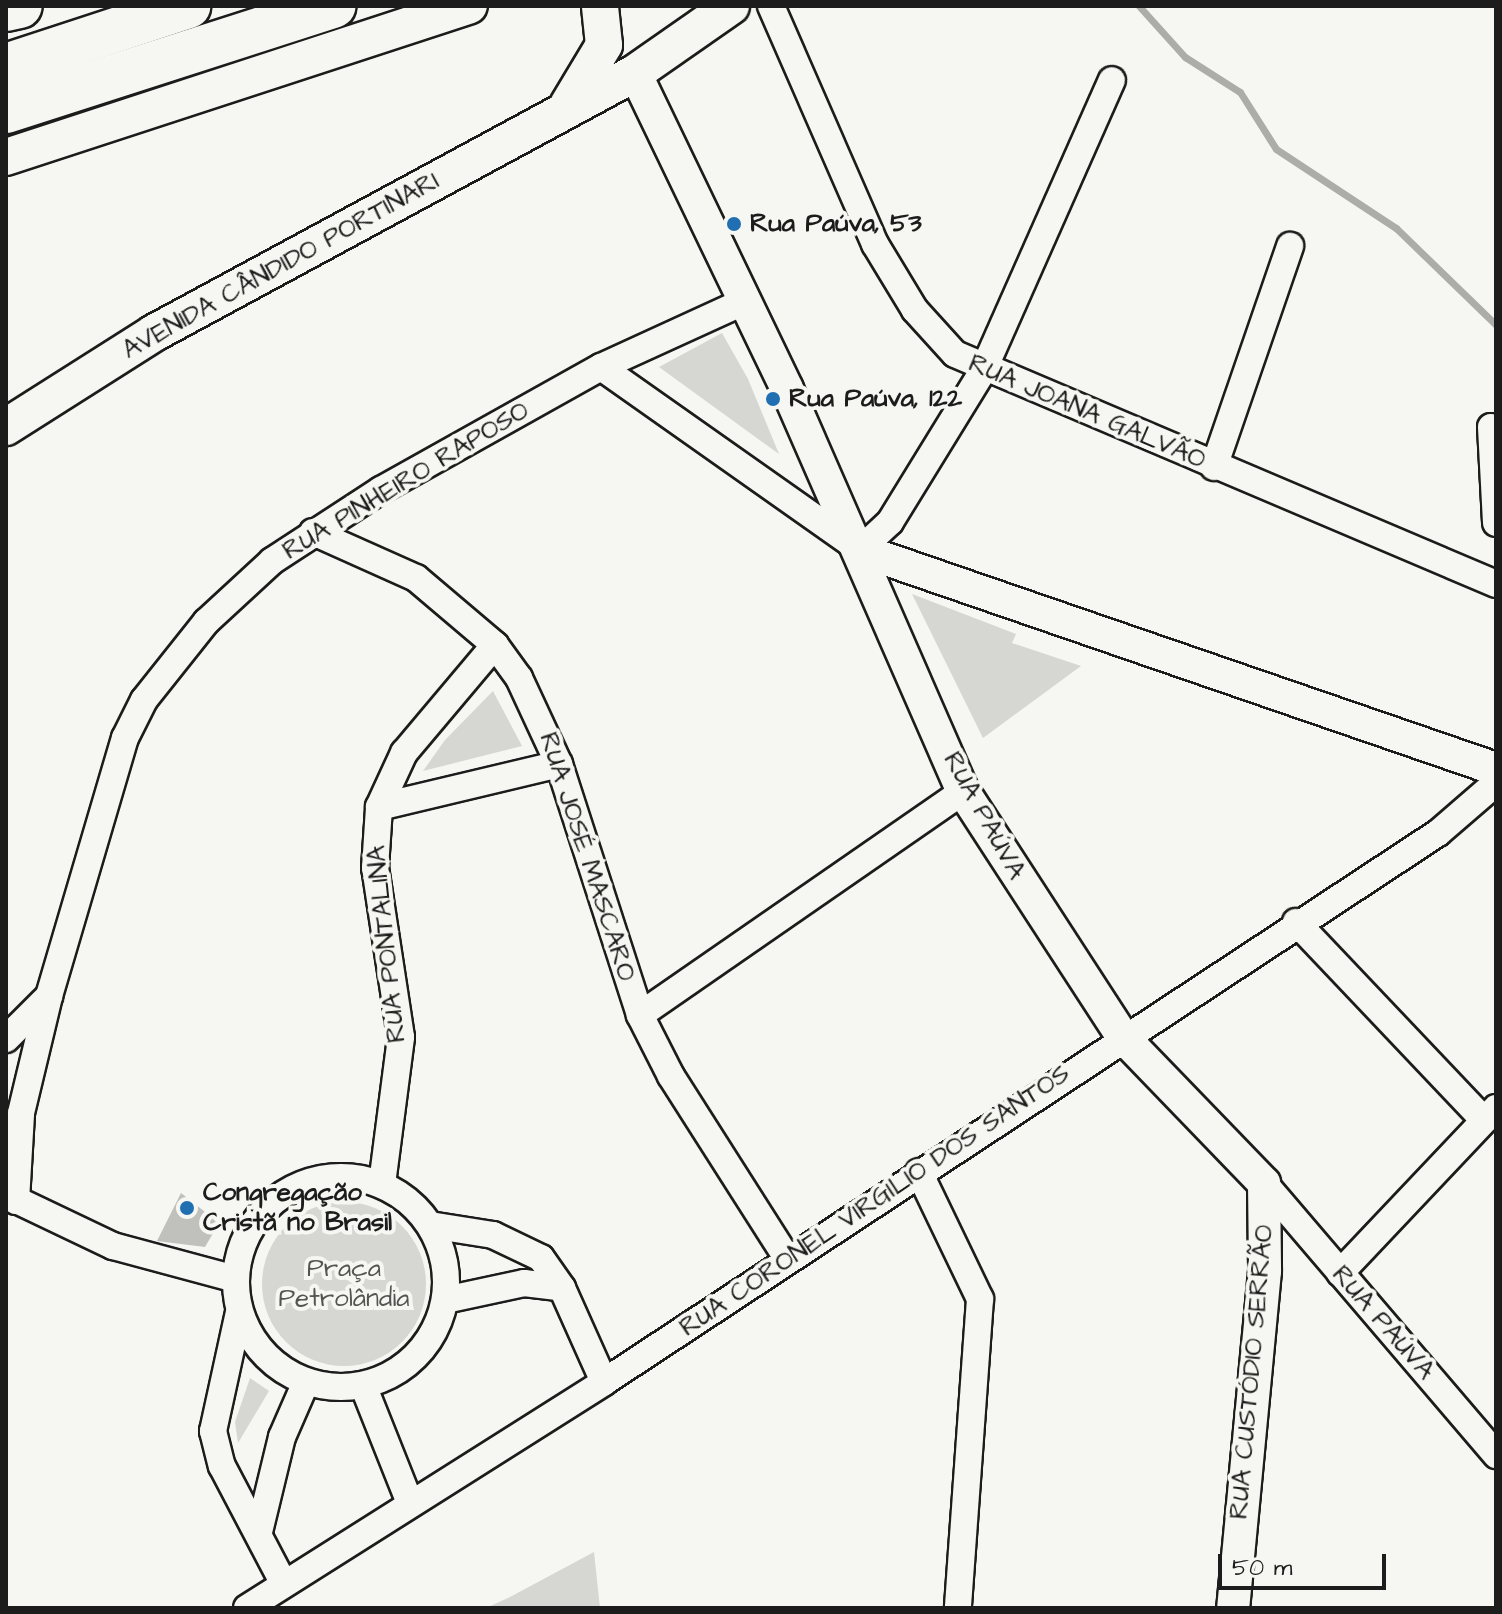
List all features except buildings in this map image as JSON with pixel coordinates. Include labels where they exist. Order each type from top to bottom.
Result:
[{"type":"highway","points":[[6,9],[20,6]]},
{"type":"highway","points":[[6,66],[188,6]]},
{"type":"highway","points":[[6,111],[334,6]]},
{"type":"main road","points":[[6,157],[469,6]]},
{"type":"main road","points":[[601,6],[635,73]]},
{"type":"main road","name":"AVENIDA CÂNDIDO PORTINARI","points":[[562,114],[598,65],[604,45],[601,6]]},
{"type":"main road","name":"AVENIDA CÂNDIDO PORTINARI","points":[[6,427],[154,333],[635,73],[731,6]]},
{"type":"street","name":"RUA JOANA GALVÃO","points":[[771,6],[895,280],[955,354],[983,371],[1496,584]]},
{"type":"street","name":"RUA PAÚVA","points":[[635,73],[860,550],[963,791],[1123,1037],[1264,1183],[1496,1455]]},
{"type":"street","points":[[860,550],[890,522],[983,371],[1112,80]]},
{"type":"street","points":[[1214,467],[1290,246]]},
{"type":"street","name":"RUA PINHEIRO RAPOSO","points":[[6,1039],[49,996],[125,738],[144,700],[206,622],[313,532],[601,367],[743,302]]},
{"type":"street","points":[[601,367],[860,550],[1496,769]]},
{"type":"street","points":[[1491,427],[1496,523]]},
{"type":"street","name":"RUA JOSÉ MASCARO","points":[[313,532],[416,578],[495,645],[539,714],[559,764],[640,1015],[671,1076],[787,1258]]},
{"type":"street","name":"RUA PONTALINA","points":[[382,1184],[401,1037],[375,868],[379,807],[404,753],[495,645]]},
{"type":"street","points":[[379,807],[559,764]]},
{"type":"street","name":"RUA CORONEL VIRGILIO DOS SANTOS","points":[[247,1608],[604,1382],[1296,922],[1438,833],[1496,783]]},
{"type":"street","points":[[640,1015],[963,791]]},
{"type":"street","points":[[1296,922],[1490,1114],[1340,1273]]},
{"type":"street","points":[[49,996],[21,1113],[9,1202],[113,1246],[235,1279]]},
{"type":"street","points":[[919,1172],[980,1299],[958,1608]]},
{"type":"street","points":[[239,1312],[254,1342],[277,1366],[306,1382],[363,1385],[417,1355],[445,1300],[445,1261],[430,1225],[409,1200],[382,1184],[349,1176],[315,1179],[283,1193],[247,1236],[235,1279],[239,1312],[213,1431],[222,1466],[284,1584]]},
{"type":"street","name":"RUA CUSTÓDIO SERRÃO","points":[[1233,1608],[1265,1271],[1264,1183]]},
{"type":"street","points":[[430,1225],[519,1243],[551,1269],[604,1382]]},
{"type":"street","points":[[445,1300],[524,1283],[562,1288]]},
{"type":"street","points":[[259,1532],[282,1437],[306,1382]]},
{"type":"street","points":[[363,1385],[410,1503]]},
{"type":"green space","points":[[722,333],[748,379],[779,454],[659,367]]},
{"type":"green space","points":[[912,594],[1016,634],[1012,643],[1081,666],[983,738]]},
{"type":"green space","points":[[493,691],[522,746],[423,771],[445,740]]},
{"type":"green space","name":"Praça Petrolândia","points":[[344,1202],[375,1208],[402,1226],[420,1253],[426,1284],[420,1315],[402,1342],[375,1360],[344,1366],[313,1360],[286,1342],[268,1315],[262,1284],[268,1253],[286,1226],[313,1208]]},
{"type":"green space","name":"Praça Petrolândia","points":[[250,1378],[269,1391],[238,1443],[235,1422]]},
{"type":"green space","points":[[594,1552],[600,1608],[486,1608],[510,1597]]},
{"type":"waterway","points":[[1139,6],[1185,57],[1240,92],[1276,149],[1396,228],[1496,325]]},
{"type":"place","name":"Rua Paúva, 53","points":[[734,224]]},
{"type":"place","name":"Rua Paúva, 122","points":[[773,399]]},
{"type":"place","name":"Congregação Cristã no Brasil","points":[[187,1208]]}]
